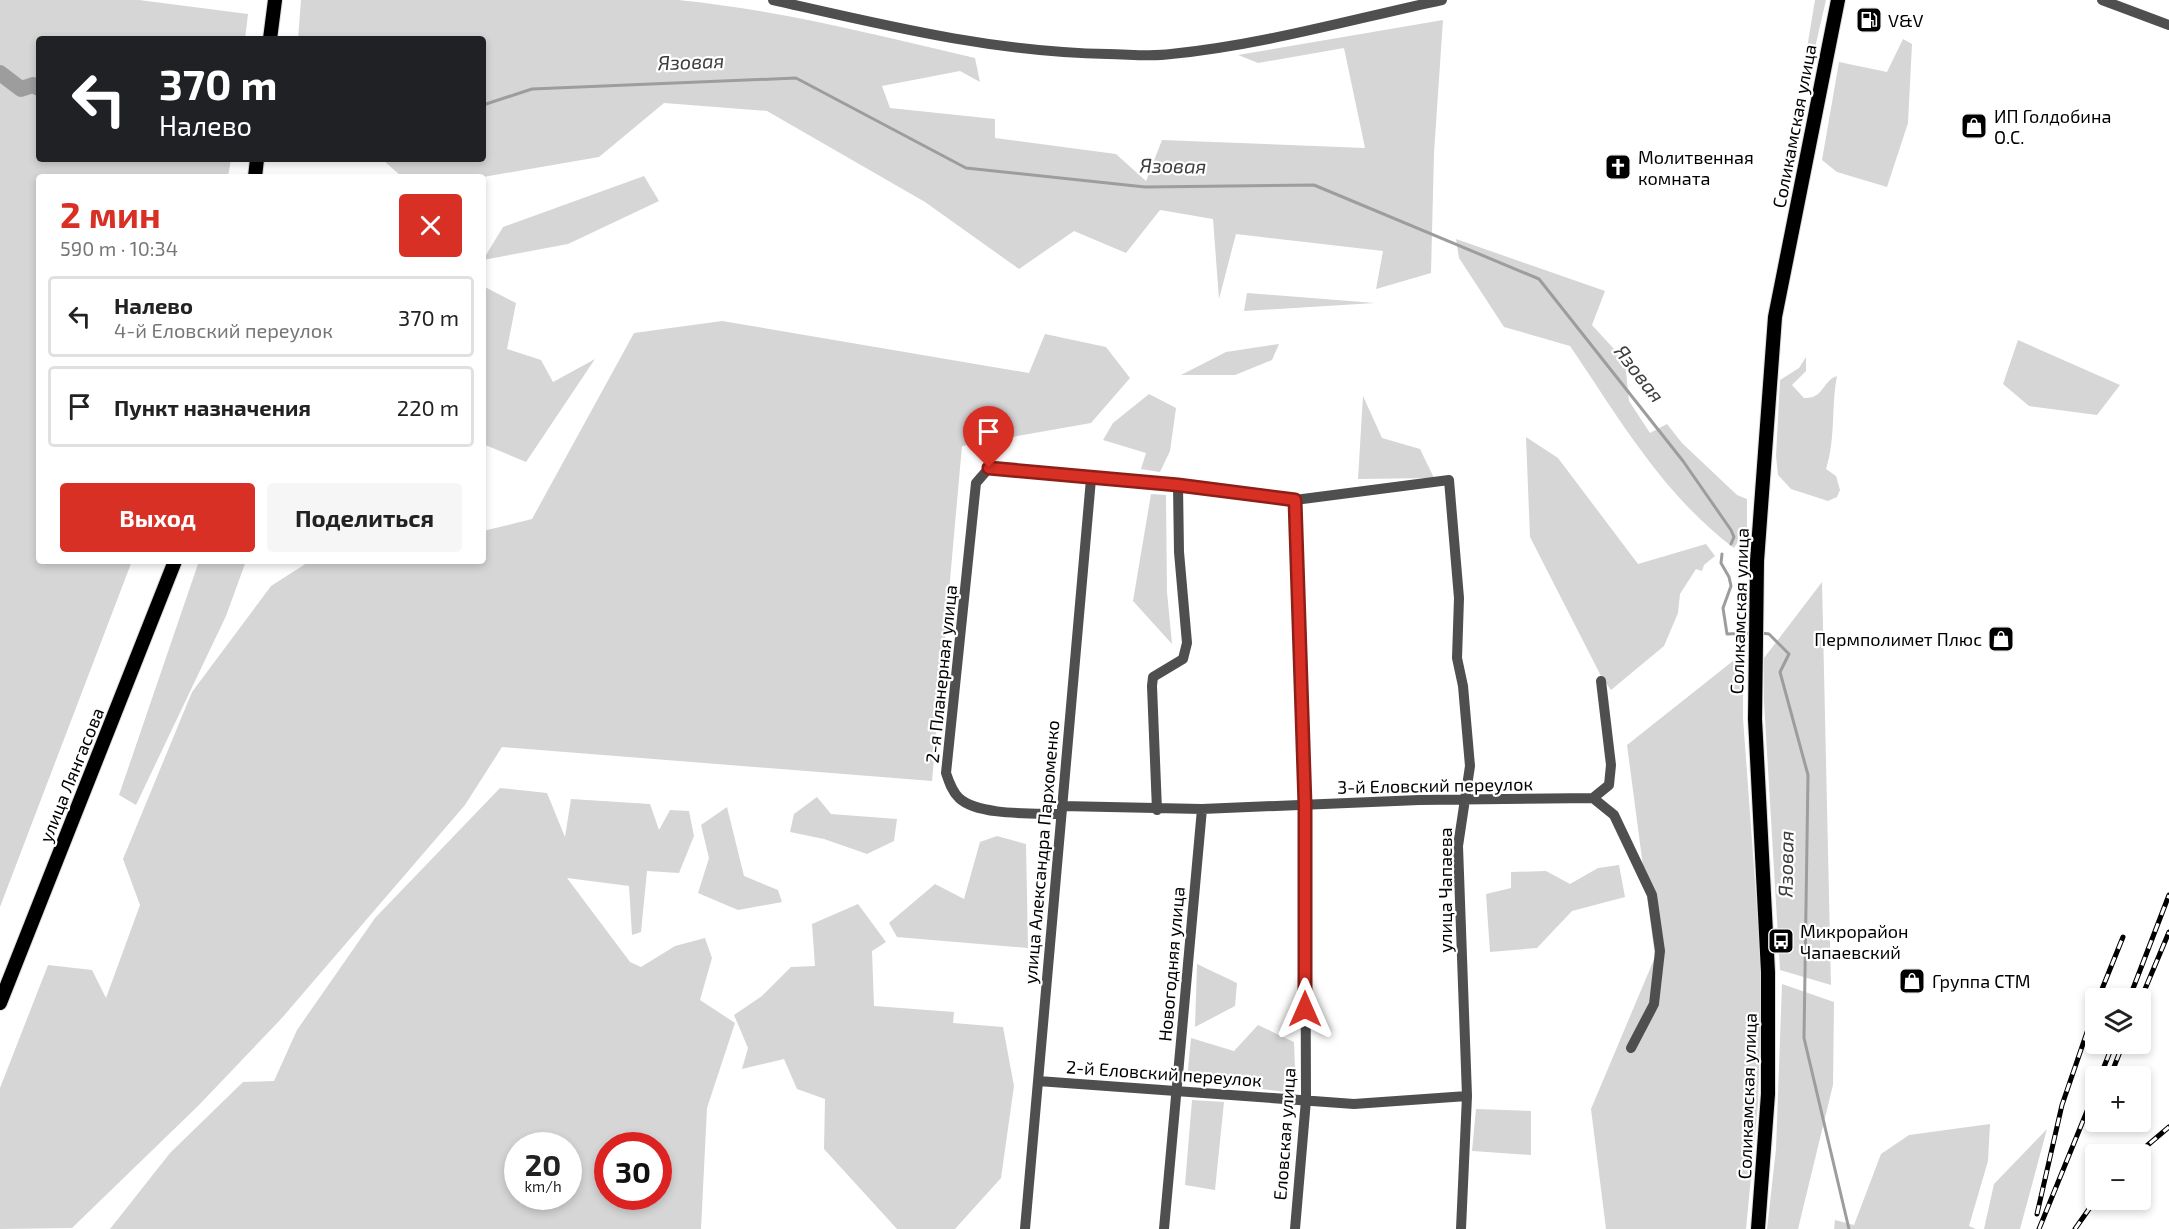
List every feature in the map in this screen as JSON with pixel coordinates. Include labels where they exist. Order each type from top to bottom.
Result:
[{"type":"main road","points":[[270,36],[274,0]]},
{"type":"main road","name":"Соликамская улица","points":[[1758,1229],[1768,1094],[1768,972],[1754,667],[1755,602],[1775,317],[1838,0]]},
{"type":"main road","name":"улица Лянгасова","points":[[0,1003],[174,564]]},
{"type":"street","points":[[773,0],[939,38],[1010,49],[1169,55],[1226,46],[1442,0]]},
{"type":"street","points":[[2102,0],[2169,25]]},
{"type":"street","name":"2-я Планерная улица","points":[[1061,810],[1004,811],[972,806],[960,799],[951,789],[946,773],[976,483],[989,468],[1091,479]]},
{"type":"street","points":[[1091,479],[1178,485],[1295,500]]},
{"type":"street","name":"улица Александра Пархоменко","points":[[1025,1229],[1091,479]]},
{"type":"street","name":"улица Чапаева","points":[[1295,500],[1449,480],[1459,598],[1457,658],[1465,703],[1470,766],[1458,846],[1467,1096],[1461,1229]]},
{"type":"street","points":[[1157,810],[1153,677],[1183,659],[1188,643],[1179,552],[1178,485]]},
{"type":"street","name":"Еловская улица","points":[[1295,500],[1305,805],[1306,1100],[1295,1229]]},
{"type":"street","points":[[1601,681],[1611,765],[1609,785],[1593,798],[1614,815],[1652,895],[1660,951],[1654,1004],[1631,1048]]},
{"type":"street","name":"3-й Еловский переулок","points":[[1061,810],[1202,809],[1593,798]]},
{"type":"street","name":"Новогодняя улица","points":[[1164,1229],[1202,809]]},
{"type":"street","name":"2-й Еловский переулок","points":[[1038,1081],[1354,1104],[1467,1096]]},
{"type":"shaded area","points":[[0,0],[139,0],[248,14],[245,36],[36,36],[36,162],[230,162],[228,174],[36,174],[36,564],[131,564],[0,907]]},
{"type":"shaded area","points":[[301,0],[678,0],[753,10],[828,24],[975,58],[980,82],[960,71],[882,86],[890,108],[995,119],[995,138],[1116,154],[1146,181],[1162,140],[1365,148],[1344,48],[1258,63],[1238,55],[1443,20],[1434,153],[1431,273],[1376,289],[1383,251],[1236,234],[1219,299],[1213,219],[1160,210],[1126,253],[1074,231],[1019,269],[925,202],[767,111],[664,103],[599,157],[486,176],[486,174],[399,174],[385,162],[486,162],[486,36],[298,36]]},
{"type":"shaded area","points":[[1815,0],[1826,0],[1806,87],[1802,78]]},
{"type":"shaded area","points":[[1903,39],[1912,44],[1908,123],[1887,187],[1837,172],[1822,160],[1839,62],[1887,72]]},
{"type":"shaded area","points":[[644,176],[659,201],[568,244],[486,259],[486,255],[503,227]]},
{"type":"shaded area","points":[[1456,239],[1605,291],[1592,325],[1625,361],[1629,401],[1650,433],[1667,424],[1682,443],[1737,495],[1747,499],[1747,527],[1734,548],[1685,504],[1664,480],[1625,428],[1570,346],[1504,327],[1459,258]]},
{"type":"shaded area","points":[[486,288],[516,303],[507,349],[541,360],[553,382],[595,359],[526,462],[486,445]]},
{"type":"shaded area","points":[[1247,293],[1375,303],[1244,311]]},
{"type":"shaded area","points":[[722,321],[1029,373],[1045,334],[1106,347],[1130,378],[1091,423],[962,446],[932,781],[502,747],[465,805],[281,1019],[199,1105],[72,1228],[0,1229],[0,1088],[48,965],[92,970],[106,998],[140,905],[123,859],[192,692],[271,586],[305,564],[486,564],[486,530],[532,519],[634,333]]},
{"type":"shaded area","points":[[2018,340],[2120,385],[2097,415],[2029,406],[2003,384]]},
{"type":"shaded area","points":[[1279,344],[1272,360],[1235,375],[1181,375],[1226,352]]},
{"type":"shaded area","points":[[1806,357],[1806,371],[1792,385],[1804,398],[1815,396],[1832,378],[1837,376],[1831,446],[1826,469],[1836,476],[1840,490],[1837,497],[1828,501],[1791,489],[1778,475],[1776,456],[1780,380],[1799,368]]},
{"type":"shaded area","points":[[1149,394],[1176,408],[1170,451],[1160,472],[1141,469],[1146,453],[1103,440],[1113,423]]},
{"type":"shaded area","points":[[1363,396],[1382,438],[1420,449],[1434,478],[1358,479]]},
{"type":"shaded area","points":[[1526,437],[1558,458],[1638,564],[1706,544],[1715,556],[1704,565],[1702,571],[1696,569],[1680,594],[1678,613],[1664,646],[1611,690],[1601,676],[1530,537]]},
{"type":"shaded area","points":[[1151,494],[1166,495],[1167,592],[1172,644],[1133,601]]},
{"type":"shaded area","points":[[198,564],[245,564],[226,616],[136,805],[119,795]]},
{"type":"shaded area","points":[[1822,582],[1831,985],[1780,970],[1764,702],[1764,658]]},
{"type":"shaded area","points":[[1743,653],[1743,718],[1762,978],[1758,1103],[1746,1229],[1606,1229],[1591,1109],[1655,957],[1627,745]]},
{"type":"shaded area","points":[[500,788],[547,793],[565,837],[571,799],[650,804],[659,830],[670,810],[689,811],[694,836],[679,873],[647,871],[641,932],[632,935],[629,886],[567,878],[630,962],[641,967],[675,946],[705,938],[712,958],[700,1000],[735,1023],[707,1108],[701,1229],[110,1229],[170,1153],[243,1082],[274,1081],[297,1030],[375,918]]},
{"type":"shaded area","points":[[817,797],[831,814],[897,819],[894,841],[867,854],[824,839],[790,832],[794,814]]},
{"type":"shaded area","points":[[727,807],[744,876],[778,890],[782,902],[738,910],[698,893],[709,858],[701,825]]},
{"type":"shaded area","points":[[997,836],[1026,844],[1028,948],[897,937],[889,923],[935,884],[964,899],[980,842]]},
{"type":"shaded area","points":[[1619,865],[1625,897],[1572,911],[1537,948],[1490,952],[1486,894],[1511,888],[1511,872],[1546,871],[1570,884],[1598,868]]},
{"type":"shaded area","points":[[858,904],[886,942],[872,951],[874,1006],[954,1012],[953,1023],[1003,1027],[1014,1086],[1001,1178],[955,1229],[897,1229],[824,1149],[825,1099],[797,1089],[784,1059],[742,1069],[748,1048],[734,1015],[762,996],[791,967],[815,966],[812,924]]},
{"type":"shaded area","points":[[1197,964],[1237,983],[1235,1006],[1195,1027]]},
{"type":"shaded area","points":[[1782,984],[1834,1002],[1833,1085],[1798,1229],[1767,1229],[1776,1149]]},
{"type":"shaded area","points":[[1258,1025],[1294,1042],[1296,1093],[1187,1080],[1191,1038],[1234,1051]]},
{"type":"shaded area","points":[[1192,1100],[1224,1102],[1215,1190],[1185,1185]]},
{"type":"shaded area","points":[[1476,1109],[1531,1111],[1531,1155],[1472,1151]]},
{"type":"shaded area","points":[[1990,1124],[1988,1161],[1969,1226],[1976,1229],[1834,1229],[1835,1220],[1854,1225],[1881,1154],[1909,1135]]},
{"type":"shaded area","points":[[2047,1129],[2020,1229],[1984,1229],[1994,1184]]},
{"type":"waterway","name":"Язовая","points":[[0,73],[21,89],[33,85],[36,86]]},
{"type":"waterway","name":"Язовая","points":[[486,104],[532,89],[796,78],[966,168],[1145,187],[1314,185],[1539,279],[1683,461],[1731,530],[1734,537],[1731,544]]},
{"type":"waterway","name":"Язовая","points":[[1722,554],[1721,563],[1731,586],[1723,608],[1727,634],[1751,633]]},
{"type":"waterway","name":"Язовая","points":[[1761,633],[1769,634],[1789,654],[1780,672],[1808,775],[1804,1038],[1849,1229]]},
{"type":"railway","points":[[2133,988],[2169,895]]},
{"type":"railway","points":[[2145,988],[2169,932]]},
{"type":"railway","points":[[2102,988],[2123,937]]},
{"type":"railway","points":[[2037,1214],[2062,1105],[2085,1038]]},
{"type":"railway","points":[[2104,1066],[2109,1054]]},
{"type":"railway","points":[[2114,1066],[2119,1054]]},
{"type":"railway","points":[[2039,1229],[2085,1116]]},
{"type":"railway","points":[[2149,1144],[2169,1127]]},
{"type":"railway","points":[[2075,1229],[2088,1210]]},
{"type":"place","name":"V&V","points":[[1869,20]]},
{"type":"place","name":"ИП Голдобина О.С.","points":[[1974,126]]},
{"type":"place","name":"Молитвенная комната","points":[[1618,167]]},
{"type":"place","name":"Пермполимет Плюс","points":[[2001,639]]},
{"type":"place","name":"Микрорайон Чапаевский","points":[[1781,941]]},
{"type":"place","name":"Группа СТМ","points":[[1912,981]]},
{"type":"route","points":[[989,468],[1017,469],[1091,479],[1178,485],[1295,500],[1305,805],[1305,1009]]}]
